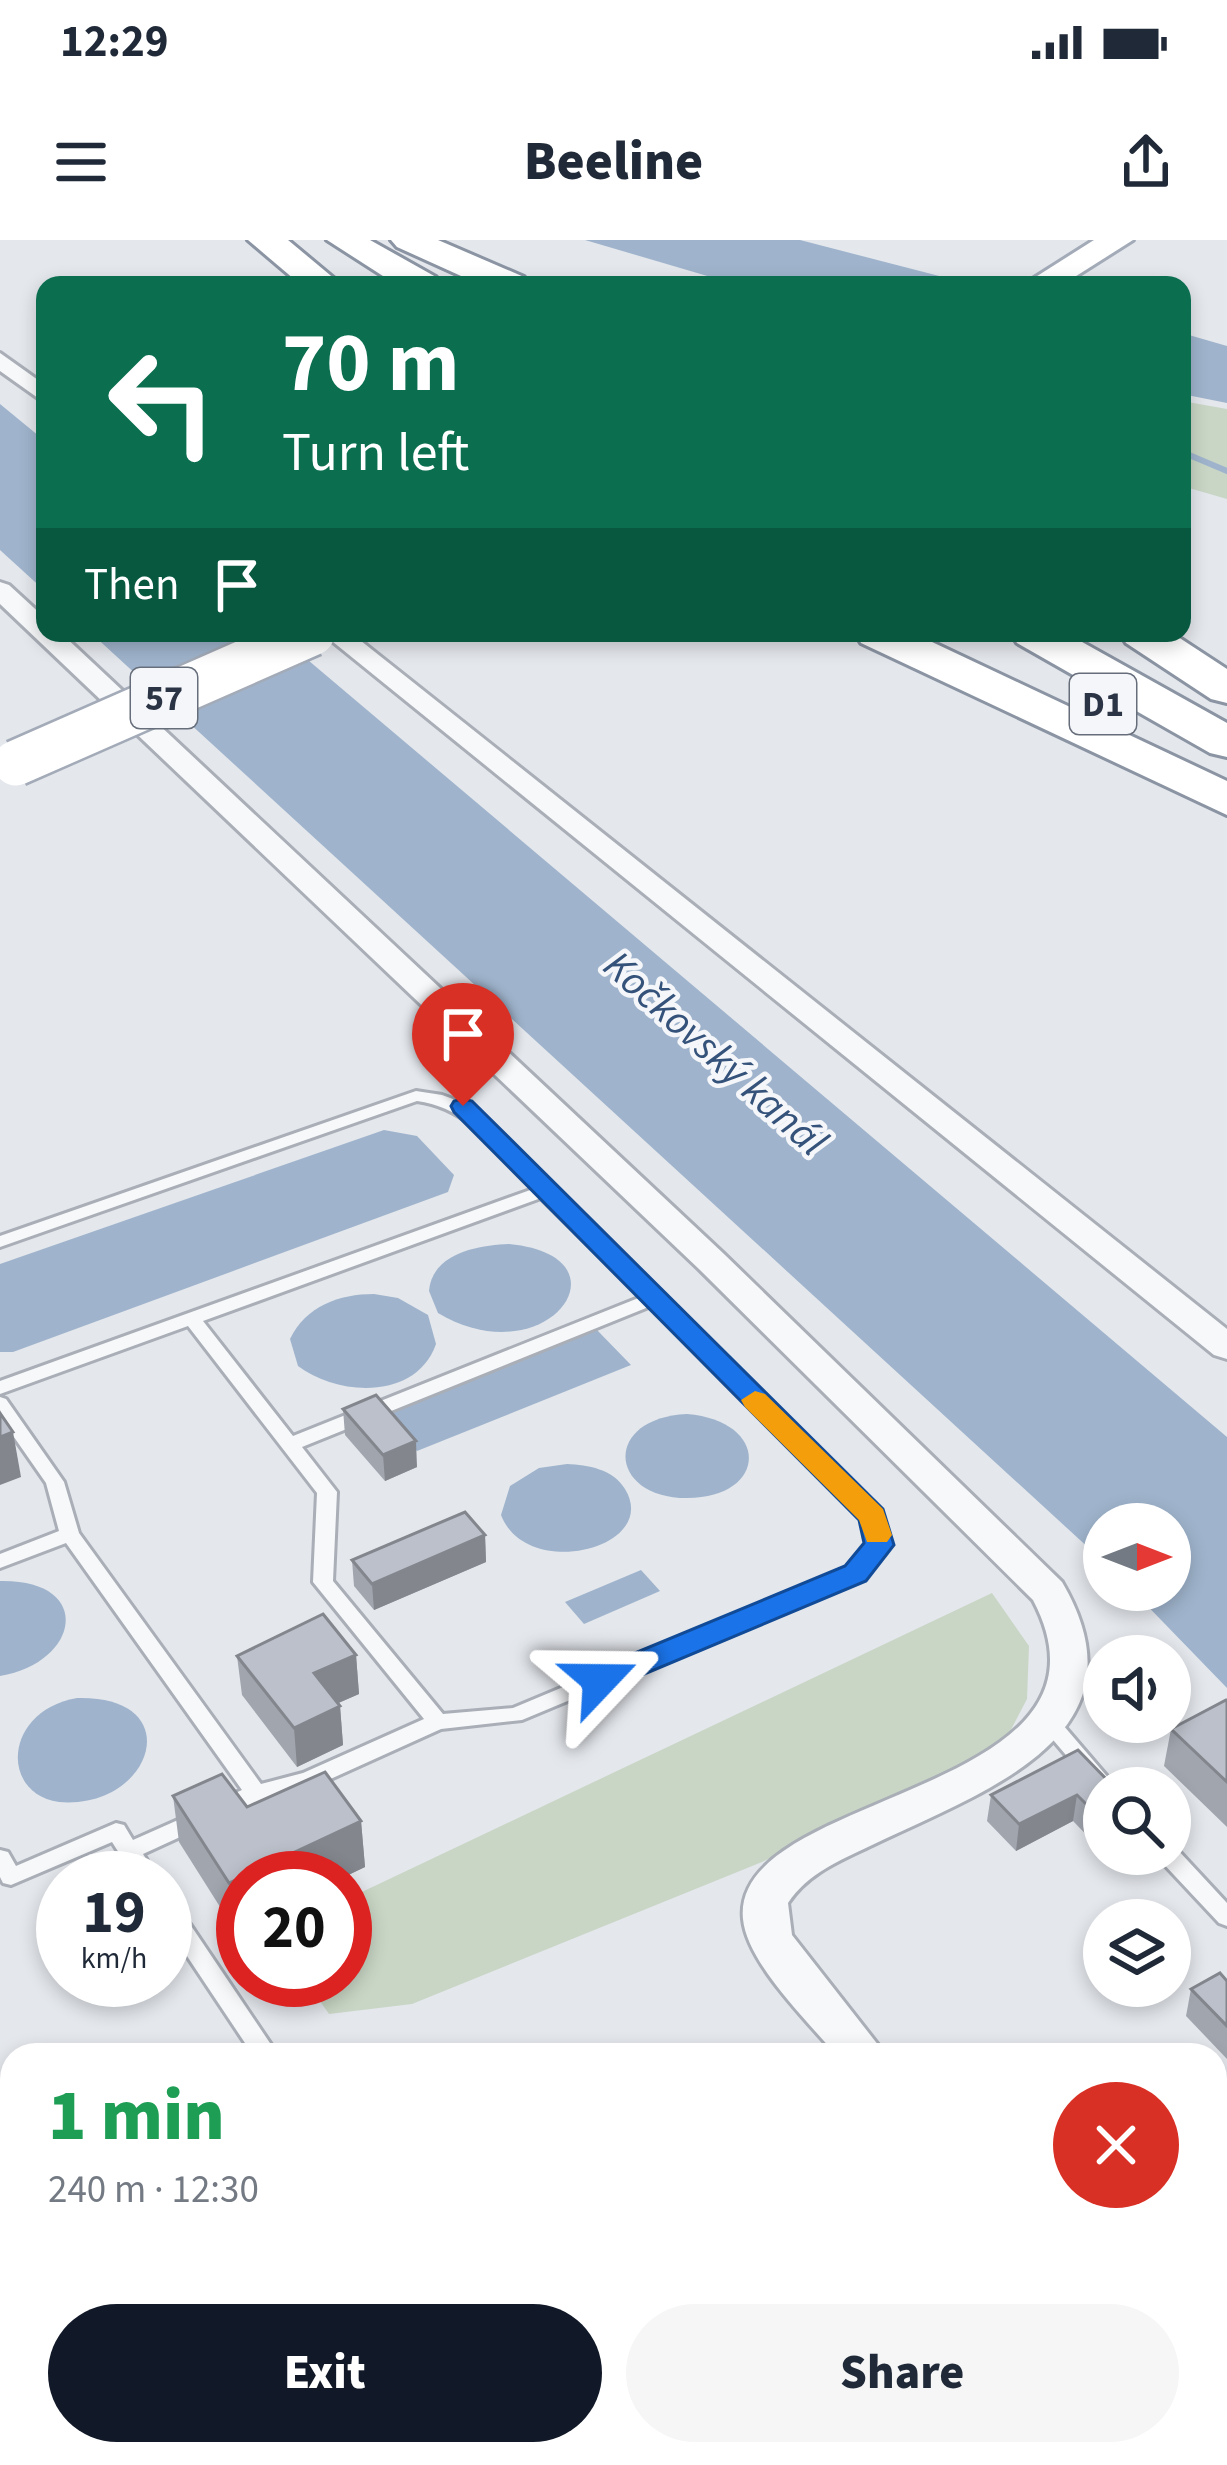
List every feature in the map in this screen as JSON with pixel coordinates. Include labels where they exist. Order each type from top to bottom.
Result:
[{"type":"highway","points":[[266,240],[312,276]]},
{"type":"highway","points":[[304,240],[366,276]]},
{"type":"highway","points":[[345,240],[407,276]]},
{"type":"highway","points":[[409,240],[491,276]]},
{"type":"highway","points":[[896,642],[1227,800]]},
{"type":"highway","name":"D1","points":[[996,642],[1227,776]]},
{"type":"highway","name":"D1","points":[[1049,642],[1227,743]]},
{"type":"highway","points":[[1156,642],[1227,689]]},
{"type":"main road","points":[[1055,276],[1118,240]]},
{"type":"main road","name":"57","points":[[8,767],[292,642]]},
{"type":"street","points":[[0,360],[36,389]]},
{"type":"street","points":[[0,590],[36,623]]},
{"type":"street","points":[[57,642],[712,1262],[1034,1575],[1062,1618],[1068,1683],[1050,1723],[994,1767],[806,1858],[781,1879],[765,1901],[763,1924],[775,1950],[852,2043]]},
{"type":"street","points":[[346,642],[1227,1347]]},
{"type":"lane","points":[[0,1242],[416,1096],[441,1097],[463,1106],[872,1516],[879,1545],[855,1573],[515,1715],[437,1722],[308,1780],[256,1793],[130,1851],[116,1831],[70,1851]]},
{"type":"lane","points":[[0,1388],[544,1191]]},
{"type":"lane","points":[[293,1443],[653,1299]]},
{"type":"lane","points":[[191,1318],[327,1492],[323,1582],[437,1722]]},
{"type":"lane","points":[[0,1403],[56,1482],[70,1534],[256,1793]]},
{"type":"lane","points":[[0,1562],[70,1534]]},
{"type":"lane","points":[[1050,1723],[1088,1767]]},
{"type":"lane","points":[[0,1858],[11,1877],[36,1866]]},
{"type":"lane","points":[[1188,1875],[1227,1917]]},
{"type":"lane","points":[[192,1945],[258,2043]]},
{"type":"green space","points":[[1191,403],[1227,409],[1227,499],[1191,489]]},
{"type":"green space","points":[[992,1593],[1029,1646],[1027,1699],[1004,1743],[762,1862],[412,2004],[329,2014],[324,2007],[372,2007],[372,1887]]},
{"type":"water","points":[[585,240],[800,240],[939,276],[707,276]]},
{"type":"water","points":[[1191,336],[1227,346],[1227,403],[1191,396]]},
{"type":"water","points":[[0,404],[36,434],[36,583],[0,550]]},
{"type":"water","name":"Kočkovský kanál","points":[[101,642],[287,642],[1227,1437],[1227,1688],[1191,1651],[1191,1635],[1176,1635],[1152,1611],[1191,1611],[1191,1503],[1083,1503],[1083,1543]]},
{"type":"water","points":[[384,1130],[417,1136],[454,1175],[448,1192],[13,1352],[0,1352],[0,1264]]},
{"type":"water","points":[[509,1244],[547,1253],[566,1269],[571,1288],[562,1307],[542,1323],[513,1331],[478,1329],[438,1313],[429,1291],[439,1268],[471,1249]]},
{"type":"water","points":[[374,1294],[398,1298],[428,1315],[436,1344],[426,1363],[411,1376],[374,1388],[333,1383],[298,1366],[290,1339],[305,1318],[336,1300]]},
{"type":"water","points":[[596,1329],[631,1365],[417,1451],[384,1413]]},
{"type":"water","points":[[687,1414],[734,1430],[745,1444],[749,1459],[745,1473],[733,1486],[714,1495],[661,1495],[630,1472],[629,1442],[640,1429],[659,1419]]},
{"type":"water","points":[[567,1464],[614,1477],[625,1489],[631,1510],[624,1527],[608,1541],[561,1552],[536,1548],[515,1536],[501,1515],[510,1486],[539,1468]]},
{"type":"water","points":[[641,1570],[660,1591],[584,1624],[565,1602]]},
{"type":"water","points":[[0,1581],[30,1584],[51,1593],[63,1606],[66,1622],[47,1655],[27,1668],[0,1676]]},
{"type":"water","points":[[77,1698],[113,1702],[135,1714],[146,1732],[146,1752],[136,1772],[117,1789],[91,1800],[59,1802],[40,1796],[27,1784],[19,1769],[18,1752],[35,1719]]},
{"type":"building","points":[[376,1395],[416,1441],[383,1455],[343,1409]]},
{"type":"building","points":[[0,1413],[13,1432],[0,1437]]},
{"type":"building","points":[[465,1512],[485,1535],[372,1584],[352,1560]]},
{"type":"building","points":[[323,1614],[356,1655],[314,1673],[340,1706],[294,1728],[237,1656]]},
{"type":"building","points":[[1227,1700],[1227,1782],[1186,1743],[1191,1743],[1191,1719]]},
{"type":"building","points":[[1078,1750],[1095,1767],[1083,1767],[1083,1801],[1077,1795],[1019,1824],[991,1795]]},
{"type":"building","points":[[325,1772],[361,1821],[297,1851],[216,1851],[216,1863],[173,1796],[222,1774],[247,1807]]},
{"type":"building","points":[[1220,1973],[1227,1981],[1227,2026],[1191,1989]]},
{"type":"waterway","points":[[1191,456],[1227,471]]},
{"type":"slow traffic","points":[[755,1400],[872,1516],[877,1535]]},
{"type":"route","points":[[463,1106],[872,1516],[879,1545],[855,1573],[600,1680]]}]
